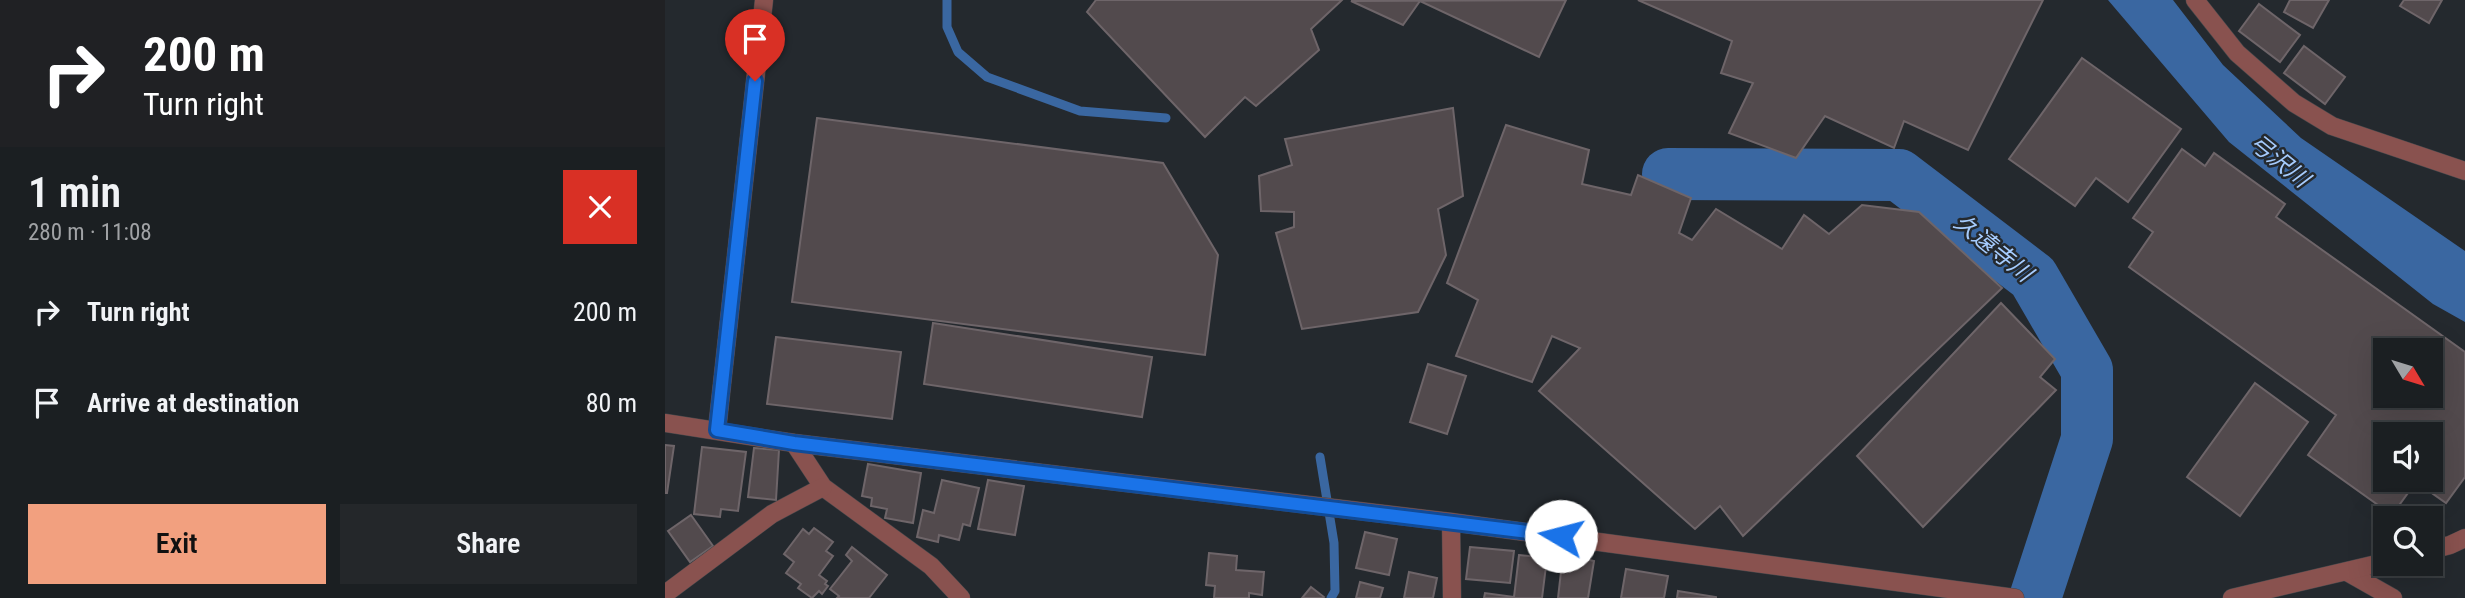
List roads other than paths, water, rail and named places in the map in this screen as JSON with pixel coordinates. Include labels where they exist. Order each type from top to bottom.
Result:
[{"type":"street","points":[[717,430],[764,0]]},
{"type":"street","points":[[2195,0],[2237,54],[2294,103],[2332,126],[2465,171]]},
{"type":"street","points":[[665,423],[794,443],[1451,522],[2004,597]]},
{"type":"street","points":[[794,443],[823,487],[931,566],[961,598]]},
{"type":"street","points":[[665,594],[772,514],[823,487]]},
{"type":"street","points":[[1451,522],[1452,598]]},
{"type":"street","points":[[2443,546],[2465,538]]},
{"type":"street","points":[[2232,598],[2373,565]]},
{"type":"street","points":[[2347,572],[2393,598]]},
{"type":"water","name":"弓沢川","points":[[2108,0],[2173,0],[2223,65],[2301,138],[2465,251],[2465,322],[2433,304],[2229,142]]},
{"type":"waterway","points":[[947,0],[947,27],[958,52],[987,77],[1080,111],[1166,118]]},
{"type":"waterway","name":"久遠寺川","points":[[1668,174],[1899,175],[2033,277],[2087,370],[2087,439],[2035,598]]},
{"type":"waterway","points":[[1320,457],[1334,543],[1335,591],[1331,598]]}]
